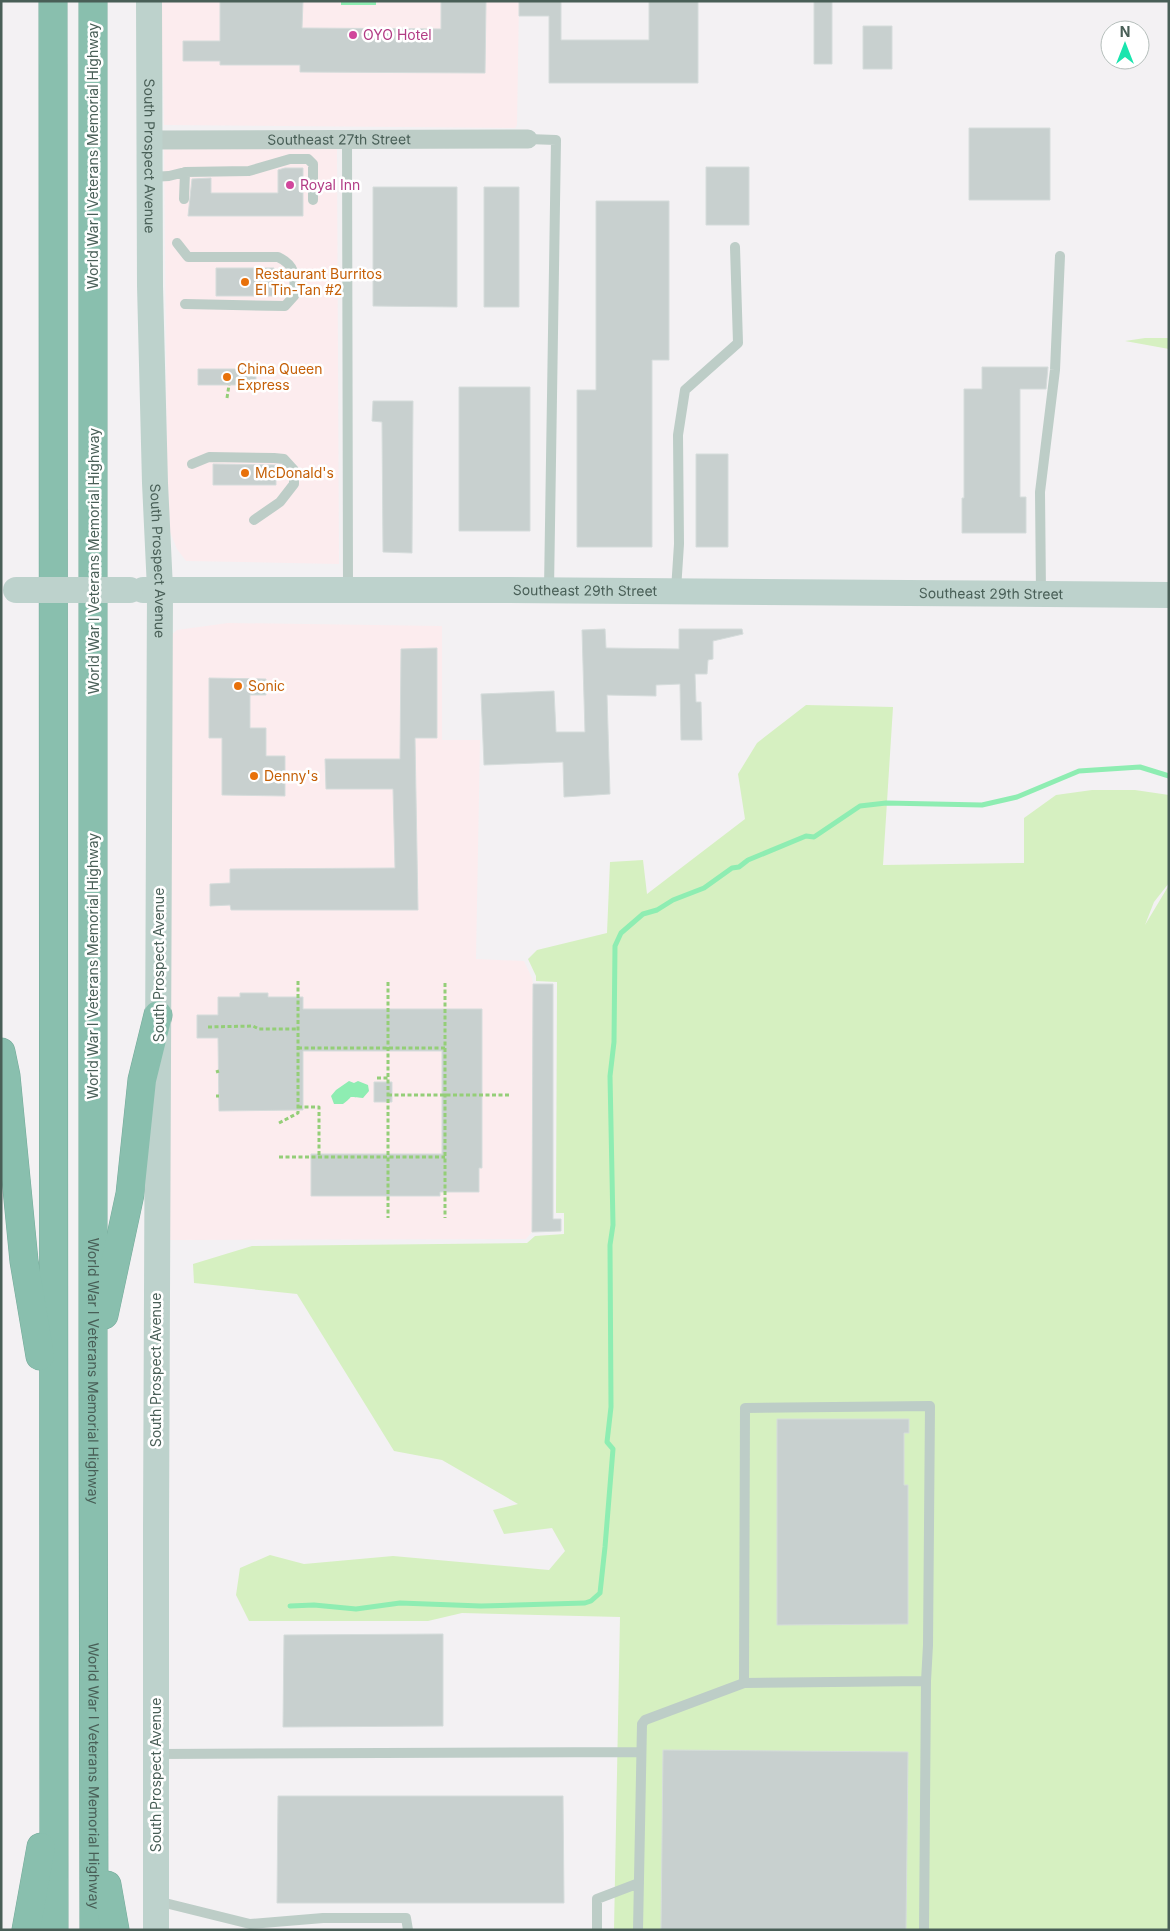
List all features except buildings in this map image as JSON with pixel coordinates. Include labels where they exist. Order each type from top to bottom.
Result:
[{"type":"highway","points":[[53,1],[54,1930]]},
{"type":"highway","name":"World War I Veterans Memorial Highway","points":[[93,1],[92,1371],[94,1930]]},
{"type":"highway","points":[[92,1371],[130,1194],[142,1080],[158,1015]]},
{"type":"highway","points":[[1,1052],[6,1076],[24,1261],[53,1436]]},
{"type":"highway","points":[[26,1930],[54,1779]]},
{"type":"highway","points":[[94,1819],[116,1930]]},
{"type":"main road","name":"South Prospect Avenue","points":[[148,1],[150,323],[160,589],[156,1930]]},
{"type":"main road","name":"Southeast 29th Street","points":[[9,590],[348,589],[1169,595]]},
{"type":"street","name":"Southeast 27th Street","points":[[150,140],[528,139]]},
{"type":"lane","points":[[347,139],[348,589]]},
{"type":"lane","points":[[528,139],[556,140],[549,590]]},
{"type":"lane","points":[[290,159],[291,140]]},
{"type":"lane","points":[[150,177],[169,176],[185,172],[249,171],[290,159],[308,159],[313,164],[313,200]]},
{"type":"lane","points":[[184,199],[185,172]]},
{"type":"lane","points":[[177,243],[188,257],[278,257],[288,262],[295,275],[294,296],[285,306],[185,304]]},
{"type":"lane","points":[[676,591],[679,544],[678,435],[685,390],[738,343],[736,247]]},
{"type":"lane","points":[[1041,594],[1040,492],[1055,370],[1060,256]]},
{"type":"lane","points":[[192,464],[209,457],[284,459],[294,470],[294,484],[280,502],[254,520]]},
{"type":"lane","points":[[744,1683],[745,1408],[930,1406],[924,1930]]},
{"type":"lane","points":[[638,1930],[642,1724],[645,1720],[744,1683],[926,1682]]},
{"type":"lane","points":[[156,1754],[642,1752]]},
{"type":"lane","points":[[597,1930],[597,1899],[639,1883]]},
{"type":"lane","points":[[156,1901],[250,1927],[323,1918],[406,1918],[408,1930]]},
{"type":"path","points":[[227,398],[229,385]]},
{"type":"path","points":[[280,1123],[298,1113],[298,981]]},
{"type":"path","points":[[388,982],[388,1218]]},
{"type":"path","points":[[444,982],[444,1218]]},
{"type":"path","points":[[208,1027],[253,1026],[259,1029],[298,1029]]},
{"type":"path","points":[[298,1048],[444,1048]]},
{"type":"path","points":[[377,1078],[388,1078]]},
{"type":"path","points":[[388,1095],[510,1095]]},
{"type":"path","points":[[298,1107],[319,1107],[319,1157]]},
{"type":"path","points":[[279,1157],[444,1157]]},
{"type":"shaded area","points":[[161,1],[519,1],[517,125],[515,128],[510,128],[164,125]]},
{"type":"shaded area","points":[[341,1],[376,1],[376,5],[341,5]]},
{"type":"shaded area","points":[[337,147],[339,564],[186,561],[177,549],[170,532],[167,464],[164,148]]},
{"type":"shaded area","points":[[1145,338],[1169,338],[1169,349],[1125,341]]},
{"type":"shaded area","points":[[228,623],[442,626],[442,740],[480,740],[476,959],[524,961],[533,984],[553,984],[553,1219],[561,1219],[561,1231],[532,1232],[526,1239],[167,1240],[170,636],[177,630]]},
{"type":"shaded area","points":[[806,705],[893,707],[883,865],[1024,863],[1024,818],[1056,795],[1092,790],[1135,790],[1169,795],[1169,883],[1154,902],[1145,925],[1169,885],[1169,1930],[614,1930],[620,1617],[462,1613],[428,1621],[249,1621],[236,1595],[240,1568],[270,1555],[304,1564],[393,1556],[549,1570],[565,1551],[552,1528],[504,1534],[493,1510],[518,1504],[442,1460],[394,1451],[297,1294],[194,1283],[193,1264],[252,1246],[527,1243],[535,1236],[564,1234],[564,1213],[556,1213],[557,982],[536,981],[536,976],[528,959],[537,950],[607,933],[610,862],[643,860],[647,894],[745,819],[738,774],[757,743]]},
{"type":"shaded area","points":[[349,1081],[354,1083],[358,1081],[368,1085],[369,1091],[363,1098],[351,1097],[343,1104],[334,1104],[331,1096]]},
{"type":"waterway","points":[[290,1606],[314,1605],[356,1609],[400,1603],[481,1606],[585,1603],[591,1601],[600,1593],[613,1449],[607,1442],[611,1407],[610,1245],[613,1225],[610,1076],[614,1042],[615,946],[621,933],[643,914],[657,910],[673,900],[704,888],[732,868],[739,867],[748,860],[806,836],[814,837],[860,806],[886,803],[982,805],[1017,797],[1079,771],[1140,767],[1169,776]]},
{"type":"place","name":"OYO Hotel","points":[[353,35]]},
{"type":"place","name":"Royal Inn","points":[[290,185]]},
{"type":"place","name":"Restaurant Burritos El Tin-Tan #2","points":[[245,282]]},
{"type":"place","name":"China Queen Express","points":[[227,377]]},
{"type":"place","name":"McDonald's","points":[[245,473]]},
{"type":"place","name":"Sonic","points":[[238,686]]},
{"type":"place","name":"Denny's","points":[[254,776]]}]
